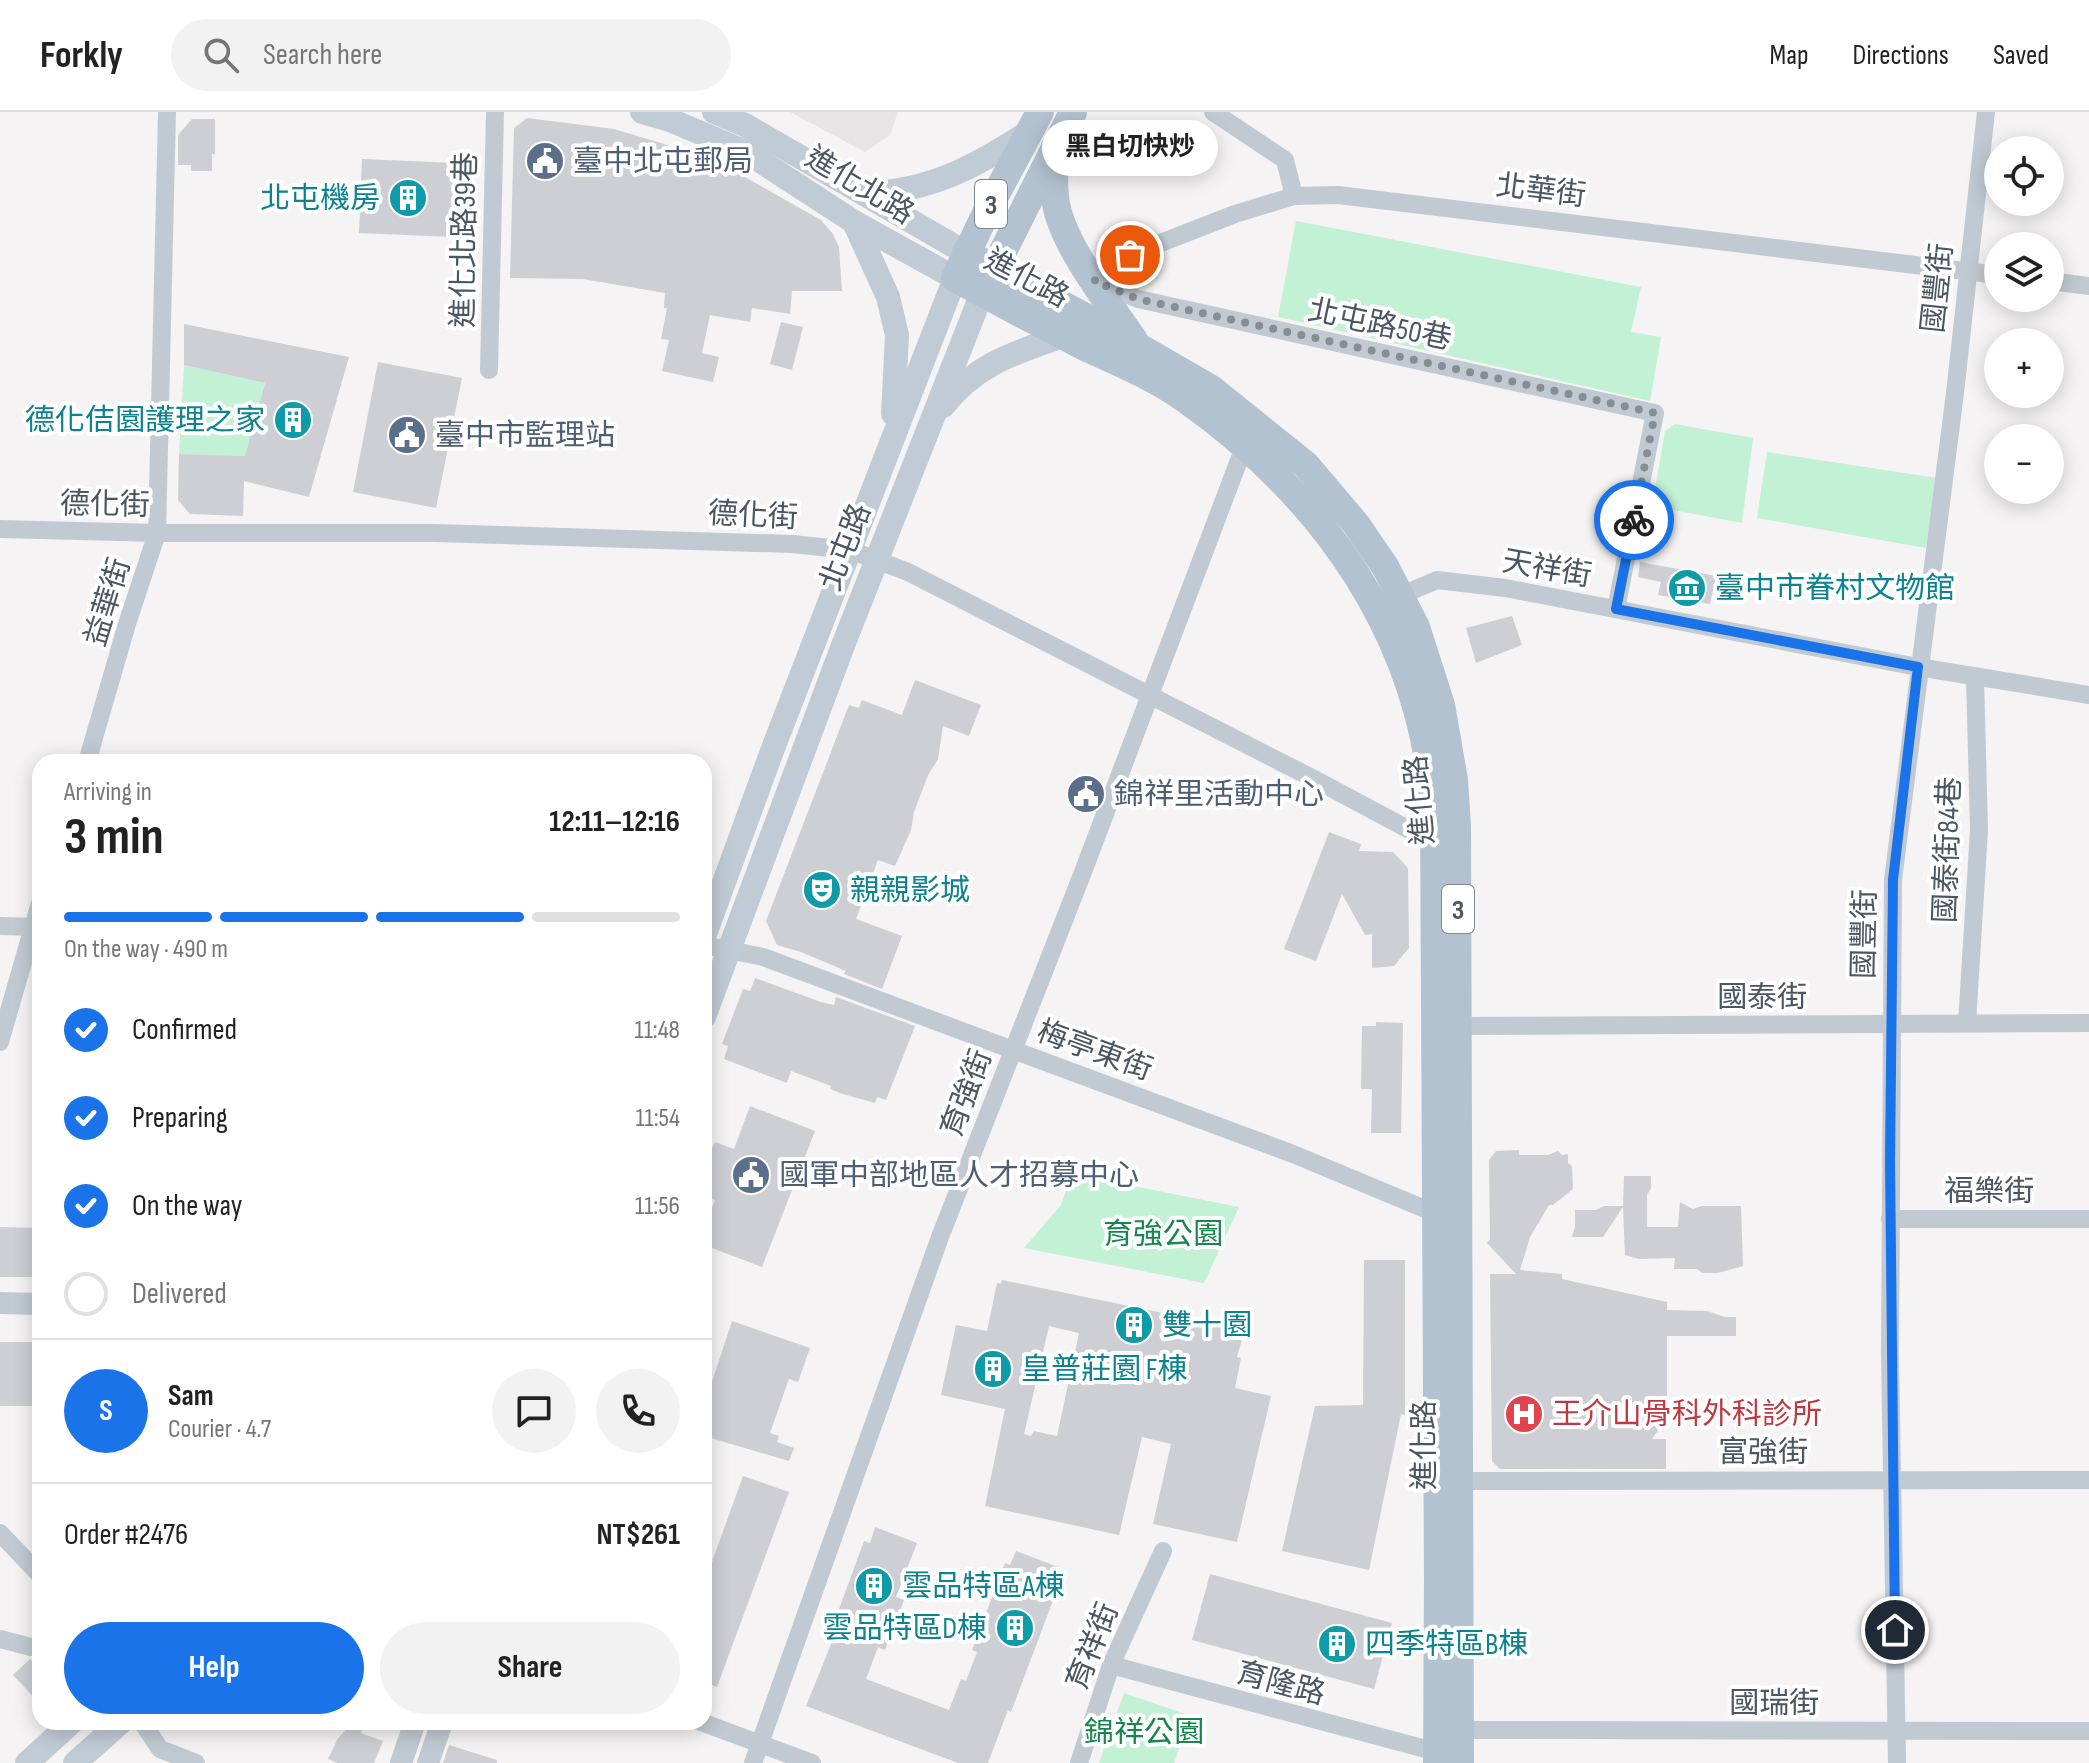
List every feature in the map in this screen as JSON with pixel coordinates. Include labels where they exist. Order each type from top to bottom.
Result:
[{"type":"main road","name":"進化北路","points":[[642,112],[670,120],[748,153],[854,222],[961,266]]},
{"type":"main road","name":"進化北路","points":[[714,112],[745,125],[864,194],[961,266]]},
{"type":"main road","name":"北屯路","points":[[712,995],[929,423],[982,293],[1073,112]]},
{"type":"main road","points":[[864,194],[888,193],[947,178],[986,159],[1035,122]]},
{"type":"main road","name":"北屯路","points":[[712,916],[961,266],[1035,122]]},
{"type":"main road","points":[[1055,147],[1055,198],[1062,225],[1094,281],[1139,347]]},
{"type":"main road","points":[[854,222],[888,297],[897,335],[895,396],[887,456]]},
{"type":"main road","name":"進化路","points":[[961,266],[995,267],[1210,388],[1306,465],[1356,524],[1388,601],[1416,699],[1431,775],[1447,1026],[1444,1759]]},
{"type":"main road","name":"進化路","points":[[961,266],[982,293],[1183,397],[1244,447],[1309,511],[1347,559],[1416,627],[1441,705],[1454,780],[1458,880],[1437,1214],[1460,1730],[1444,1759]]},
{"type":"main road","points":[[929,423],[958,387],[980,370],[1007,356],[1063,336]]},
{"type":"main road","points":[[27,1763],[63,1730]]},
{"type":"main road","points":[[75,1763],[112,1730]]},
{"type":"street","name":"益華街","points":[[89,754],[157,533],[167,112]]},
{"type":"street","name":"進化北路39巷","points":[[489,370],[495,112]]},
{"type":"street","points":[[1213,112],[1285,160],[1294,196]]},
{"type":"street","name":"國豐街","points":[[1897,1763],[1890,1219],[1893,880],[1955,393],[1986,112]]},
{"type":"street","name":"北華街","points":[[1094,281],[1130,255],[1235,214],[1294,196],[1338,195],[1984,273]]},
{"type":"street","name":"北屯路50巷","points":[[1094,281],[1138,299],[1655,413],[1616,609]]},
{"type":"street","points":[[2064,283],[2089,286]]},
{"type":"street","name":"育強街","points":[[753,1763],[940,1237],[1244,447]]},
{"type":"street","name":"德化街","points":[[0,529],[157,533],[434,533],[792,544],[850,550],[908,572],[1434,843]]},
{"type":"street","name":"天祥街","points":[[1388,601],[1437,580],[1505,588],[1918,667],[2089,695]]},
{"type":"street","name":"國泰街84巷","points":[[1967,1023],[1979,830],[1975,677]]},
{"type":"street","points":[[0,926],[32,927]]},
{"type":"street","points":[[0,1042],[32,940]]},
{"type":"street","name":"梅亭東街","points":[[712,946],[763,957],[1293,1154],[1437,1214]]},
{"type":"street","name":"國泰街","points":[[1447,1026],[2089,1023]]},
{"type":"street","name":"福樂街","points":[[1890,1219],[2089,1219]]},
{"type":"street","points":[[0,1303],[32,1304]]},
{"type":"street","name":"富強街","points":[[1447,1482],[2089,1480]]},
{"type":"street","points":[[0,1533],[32,1567]]},
{"type":"street","name":"育祥街","points":[[1079,1763],[1111,1665],[1163,1551]]},
{"type":"street","points":[[0,1639],[31,1647]]},
{"type":"street","name":"育隆路","points":[[1111,1665],[1444,1759]]},
{"type":"street","points":[[712,1726],[812,1763]]},
{"type":"street","points":[[147,1730],[160,1749],[196,1763]]},
{"type":"street","points":[[401,1763],[412,1730]]},
{"type":"street","points":[[428,1763],[439,1730]]},
{"type":"street","name":"國瑞街","points":[[1460,1730],[2089,1731]]},
{"type":"shaded area","points":[[790,112],[898,112],[890,135],[865,152]]},
{"type":"green space","points":[[1296,221],[1641,287],[1631,332],[1661,337],[1650,401],[1278,317]]},
{"type":"green space","points":[[184,365],[265,383],[245,456],[179,454]]},
{"type":"green space","points":[[1675,424],[1753,438],[1742,523],[1652,506],[1665,431]]},
{"type":"green space","points":[[1767,452],[1937,478],[1926,548],[1757,518]]},
{"type":"green space","name":"育強公園","points":[[1072,1174],[1239,1207],[1204,1283],[1024,1248],[1061,1205]]},
{"type":"green space","name":"錦祥公園","points":[[1124,1693],[1191,1716],[1174,1763],[1099,1763]]},
{"type":"building","points":[[527,118],[614,129],[664,144],[743,176],[821,220],[839,247],[842,291],[792,291],[790,314],[752,308],[750,322],[710,315],[702,353],[719,357],[713,382],[662,371],[669,340],[661,339],[667,308],[664,308],[665,293],[583,279],[510,278],[514,128]]},
{"type":"building","points":[[192,119],[215,119],[212,171],[191,171],[191,165],[178,165],[178,135]]},
{"type":"building","name":"北屯機房","points":[[362,159],[456,163],[453,237],[359,233]]},
{"type":"building","points":[[781,322],[803,327],[792,370],[770,364]]},
{"type":"building","points":[[184,324],[349,357],[309,497],[244,481],[243,516],[190,514],[178,500],[179,454],[245,456],[265,383],[184,365]]},
{"type":"building","name":"臺中市監理站","points":[[378,362],[462,378],[436,508],[353,492]]},
{"type":"building","name":"臺中市眷村文物館","points":[[1640,562],[1716,576],[1710,604],[1658,595],[1661,582],[1638,577]]},
{"type":"building","points":[[1512,616],[1522,645],[1476,663],[1466,628]]},
{"type":"building","points":[[915,680],[981,705],[969,736],[943,726],[938,759],[928,775],[914,812],[911,830],[895,866],[878,860],[856,919],[902,936],[882,989],[801,952],[777,945],[766,921],[849,705],[859,708],[862,700],[902,715]]},
{"type":"building","points":[[1329,832],[1361,844],[1359,851],[1393,852],[1408,868],[1409,948],[1394,966],[1372,968],[1372,934],[1365,935],[1342,894],[1316,961],[1284,949]]},
{"type":"building","points":[[755,978],[821,1002],[834,1005],[836,997],[915,1026],[886,1100],[877,1097],[875,1103],[843,1094],[830,1089],[831,1086],[791,1071],[787,1083],[724,1059],[728,1046],[722,1044],[743,989],[750,991]]},
{"type":"building","points":[[1376,1022],[1403,1023],[1401,1133],[1371,1133],[1372,1089],[1361,1089],[1362,1026],[1376,1026]]},
{"type":"building","name":"國軍中部地區人才招募中心","points":[[750,1106],[815,1131],[762,1267],[712,1248],[712,1208],[715,1200],[712,1199],[712,1148],[715,1142],[734,1149]]},
{"type":"building","points":[[1519,1150],[1519,1155],[1548,1155],[1558,1151],[1562,1155],[1568,1154],[1573,1189],[1549,1205],[1530,1237],[1520,1270],[1562,1274],[1562,1279],[1667,1302],[1667,1310],[1707,1311],[1736,1317],[1736,1336],[1667,1336],[1667,1417],[1652,1439],[1666,1439],[1666,1469],[1500,1469],[1492,1461],[1490,1274],[1516,1274],[1487,1243],[1490,1239],[1489,1160],[1496,1151]]},
{"type":"building","points":[[1624,1176],[1651,1176],[1651,1188],[1647,1195],[1647,1227],[1678,1227],[1680,1202],[1693,1209],[1702,1206],[1741,1206],[1743,1266],[1718,1273],[1702,1273],[1697,1269],[1674,1269],[1675,1258],[1639,1259],[1625,1255],[1623,1207],[1603,1237],[1572,1237],[1575,1210],[1623,1206]]},
{"type":"building","points":[[0,1227],[32,1228],[32,1277],[0,1277]]},
{"type":"building","points":[[1364,1260],[1405,1260],[1405,1415],[1401,1414],[1369,1570],[1282,1551],[1315,1406],[1363,1405]]},
{"type":"building","points":[[1002,1280],[1231,1327],[1232,1337],[1242,1339],[1237,1357],[1241,1358],[1235,1388],[1271,1396],[1237,1542],[1153,1524],[1171,1444],[1142,1437],[1119,1535],[985,1506],[1005,1409],[941,1395],[956,1325],[987,1331],[997,1283],[1001,1284]],"holes":[[[1049,1326],[1079,1333],[1057,1436],[1034,1431],[1031,1436],[1024,1434]]]},
{"type":"building","points":[[732,1321],[810,1348],[798,1382],[789,1379],[770,1433],[779,1436],[777,1442],[794,1448],[789,1461],[712,1438],[712,1382]]},
{"type":"building","points":[[0,1342],[32,1342],[32,1406],[0,1406]]},
{"type":"building","points":[[743,1476],[789,1492],[717,1687],[712,1685],[712,1562]]},
{"type":"building","points":[[875,1527],[917,1543],[896,1597],[904,1600],[898,1617],[885,1650],[878,1647],[866,1679],[949,1710],[961,1679],[966,1681],[977,1652],[972,1650],[1005,1563],[1010,1565],[1016,1551],[1058,1567],[1053,1580],[1060,1582],[1011,1712],[1008,1710],[988,1763],[958,1763],[806,1706],[836,1632],[831,1631],[864,1541],[870,1543]]},
{"type":"building","points":[[1210,1574],[1392,1623],[1374,1689],[1192,1640]]},
{"type":"building","points":[[30,1659],[32,1695],[13,1675]]},
{"type":"building","points":[[346,1730],[362,1730],[361,1733],[383,1741],[374,1763],[337,1763],[328,1759]]},
{"type":"building","points":[[449,1745],[497,1760],[497,1763],[443,1763]]},
{"type":"way so far","points":[[1130,255],[1094,281],[1138,299],[1655,413],[1634,520]]},
{"type":"place","name":"臺中北屯郵局","points":[[545,161]]},
{"type":"place","name":"北屯機房","points":[[408,198]]},
{"type":"place","name":"黑白切快炒","points":[[1130,255]]},
{"type":"place","name":"德化佶園護理之家","points":[[293,420]]},
{"type":"place","name":"臺中市監理站","points":[[407,435]]},
{"type":"place","name":"臺中市眷村文物館","points":[[1687,588]]},
{"type":"place","name":"錦祥里活動中心","points":[[1086,794]]},
{"type":"place","name":"親親影城","points":[[822,890]]},
{"type":"place","name":"國軍中部地區人才招募中心","points":[[751,1175]]},
{"type":"place","name":"雙十園","points":[[1134,1325]]},
{"type":"place","name":"皇普莊園 F棟","points":[[993,1369]]},
{"type":"place","name":"王介山骨科外科診所","points":[[1524,1414]]},
{"type":"place","name":"雲品特區A棟","points":[[874,1586]]},
{"type":"place","name":"雲品特區D棟","points":[[1015,1628]]},
{"type":"place","name":"四季特區B棟","points":[[1337,1644]]},
{"type":"route","points":[[1634,520],[1616,609],[1918,667],[1893,880],[1890,1353],[1895,1630]]}]
